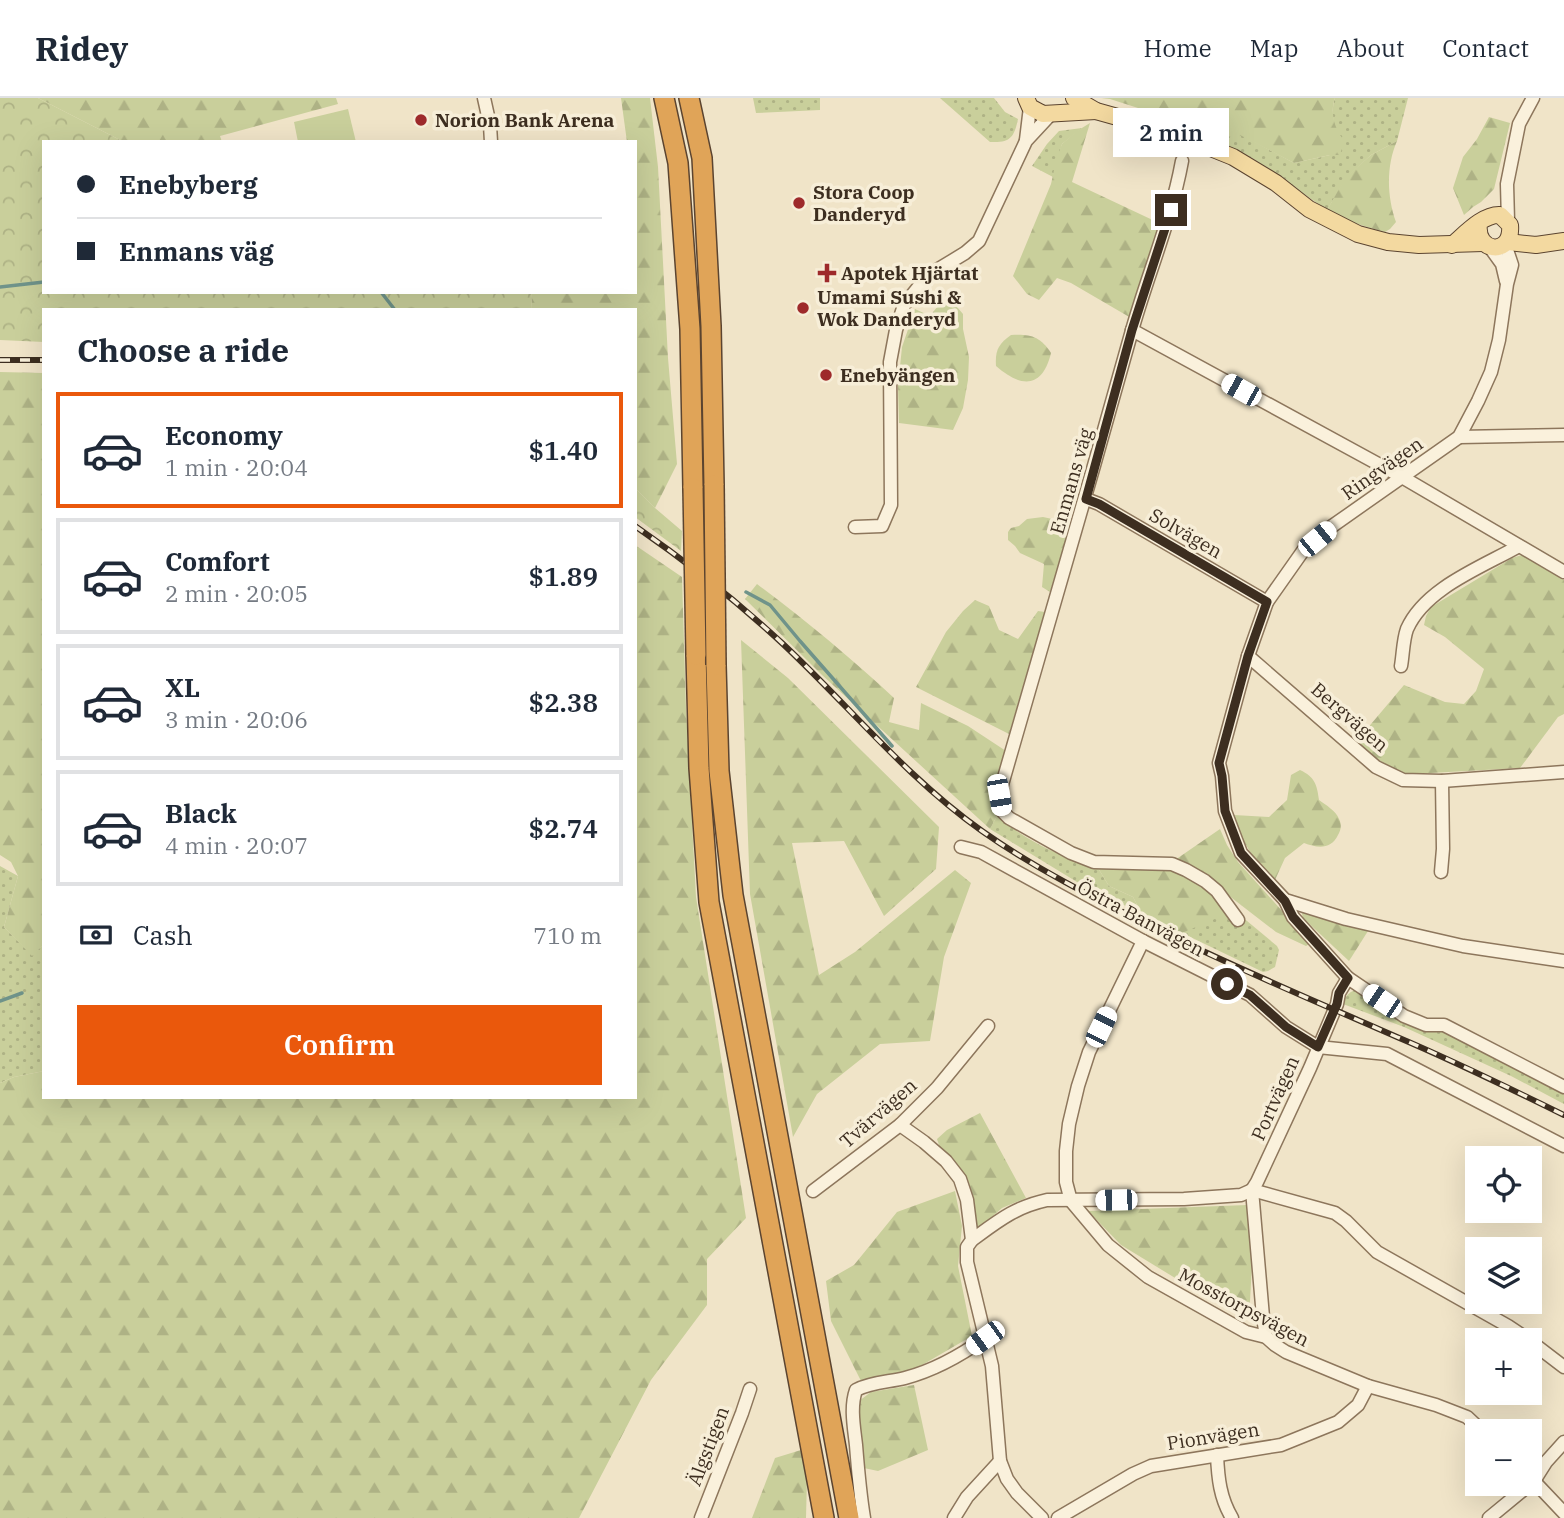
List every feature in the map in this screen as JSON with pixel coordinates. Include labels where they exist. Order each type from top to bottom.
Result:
[{"type":"highway","points":[[664,98],[678,163],[690,329],[699,768],[709,902],[824,1518]]},
{"type":"highway","points":[[689,98],[702,158],[711,326],[719,771],[733,895],[849,1518]]},
{"type":"main road","points":[[1055,113],[1064,106],[1068,98]]},
{"type":"main road","points":[[1074,98],[1096,111],[1171,132],[1234,157],[1276,183],[1309,209],[1358,234],[1388,242],[1419,245],[1536,245],[1562,242]]},
{"type":"main road","points":[[1028,103],[1043,114],[1096,111]]},
{"type":"main road","points":[[1452,245],[1485,219],[1500,215],[1509,223],[1535,236],[1562,242]]},
{"type":"main road","points":[[1485,219],[1478,232],[1496,244]]},
{"type":"main road","points":[[1496,244],[1511,234],[1509,223]]},
{"type":"street","points":[[484,98],[491,140]]},
{"type":"street","points":[[1509,223],[1507,184],[1519,124],[1533,98]]},
{"type":"street","points":[[1026,141],[1028,103]]},
{"type":"street","points":[[855,527],[882,526],[891,505],[890,362],[904,305],[932,273],[965,253],[979,240],[1026,141],[1055,113]]},
{"type":"street","name":"Enmans väg","points":[[1182,161],[1176,194],[1132,330],[1086,499],[999,795],[1002,811],[1009,818],[1071,853],[1094,862],[1172,864],[1186,870],[1217,891],[1238,920]]},
{"type":"street","points":[[1485,219],[1507,184]]},
{"type":"street","name":"Ringvägen","points":[[1285,901],[1241,853],[1225,811],[1219,763],[1248,656],[1267,602],[1305,548],[1459,437],[1491,372],[1499,340],[1507,284],[1496,244]]},
{"type":"street","points":[[1132,330],[1402,477],[1564,572]]},
{"type":"street","points":[[1459,437],[1564,435]]},
{"type":"street","name":"Solvägen","points":[[1086,499],[1267,602]]},
{"type":"street","points":[[1401,666],[1406,631],[1420,607],[1441,589],[1519,546]]},
{"type":"street","name":"Bergvägen","points":[[1248,656],[1376,767],[1403,780],[1442,781],[1564,772]]},
{"type":"street","points":[[1441,873],[1442,781]]},
{"type":"street","name":"Östra Banvägen","points":[[961,846],[981,852],[1143,941],[1250,995],[1286,1027],[1318,1047],[1387,1054],[1564,1146]]},
{"type":"street","points":[[1285,901],[1346,919],[1451,943],[1564,961]]},
{"type":"street","points":[[1285,901],[1293,917],[1348,978],[1404,1016],[1426,1025],[1444,1025],[1564,1087]]},
{"type":"street","points":[[1071,1201],[1066,1182],[1066,1151],[1078,1086],[1089,1052],[1143,941]]},
{"type":"street","name":"Portvägen","points":[[1252,1189],[1280,1133],[1337,1004],[1339,993],[1348,978]]},
{"type":"street","name":"Tvärvägen","points":[[813,1191],[900,1125],[937,1088],[988,1026]]},
{"type":"street","points":[[900,1125],[946,1161],[960,1179],[967,1200],[972,1240]]},
{"type":"street","points":[[1252,1189],[1266,1337]]},
{"type":"street","points":[[1042,1518],[1017,1493],[1007,1479],[1000,1461],[992,1366],[967,1262],[967,1247],[972,1240],[1004,1217],[1027,1205],[1047,1200],[1214,1197],[1241,1195],[1252,1189],[1335,1213],[1377,1252],[1511,1328]]},
{"type":"street","name":"Mosstorpsvägen","points":[[1071,1201],[1108,1245],[1148,1277],[1246,1332],[1266,1337],[1286,1352],[1368,1387],[1436,1405],[1469,1419]]},
{"type":"street","points":[[864,1518],[853,1420],[853,1397],[856,1390],[864,1385],[902,1379],[933,1369],[963,1354],[985,1338]]},
{"type":"street","points":[[1542,1351],[1564,1367]]},
{"type":"street","name":"Pionvägen","points":[[1058,1518],[1151,1466],[1281,1445],[1338,1422],[1358,1405],[1368,1387]]},
{"type":"street","name":"Älgstigen","points":[[701,1518],[750,1388]]},
{"type":"street","points":[[1542,1467],[1564,1442]]},
{"type":"street","points":[[1217,1455],[1223,1502],[1232,1518]]},
{"type":"street","points":[[954,1518],[967,1497],[1000,1461]]},
{"type":"street","points":[[1542,1490],[1564,1513]]},
{"type":"street","points":[[1489,1518],[1513,1496]]},
{"type":"green space","points":[[0,98],[38,98],[120,140],[42,140],[42,294],[531,294],[532,308],[42,308],[42,342],[0,340]]},
{"type":"green space","points":[[38,98],[336,98],[338,104],[220,136],[221,140],[120,140]]},
{"type":"green space","points":[[621,98],[650,98],[658,167],[668,358],[677,464],[655,508],[637,490],[637,308],[532,308],[531,294],[637,294],[637,140],[627,140]]},
{"type":"green space","points":[[753,98],[820,98],[820,110],[756,113]]},
{"type":"green space","points":[[940,98],[994,98],[1005,112],[1018,119],[1015,131],[1007,140],[990,142]]},
{"type":"green space","points":[[1101,98],[1335,98],[1333,114],[1335,125],[1343,139],[1342,148],[1340,155],[1294,163],[1242,136],[1215,137],[1166,117]]},
{"type":"green space","points":[[1335,98],[1408,98],[1397,141],[1371,155],[1347,177],[1327,210],[1252,158],[1215,137],[1242,135],[1294,163],[1340,155],[1333,118]]},
{"type":"green space","points":[[348,109],[356,140],[298,140],[294,122]]},
{"type":"green space","points":[[1489,117],[1510,123],[1494,189],[1464,215],[1453,188],[1463,157]]},
{"type":"green space","points":[[1090,123],[1072,182],[1159,223],[1131,318],[1071,283],[1057,278],[1039,300],[1027,294],[1013,276],[1051,184],[1062,144]]},
{"type":"green space","points":[[1082,128],[1062,144],[1053,177],[1032,166],[1059,131]]},
{"type":"green space","points":[[1397,141],[1389,182],[1396,222],[1390,229],[1385,232],[1370,228],[1327,210],[1346,177],[1371,155]]},
{"type":"green space","points":[[941,302],[957,307],[963,314],[969,357],[963,408],[953,430],[899,423],[898,386],[902,347],[915,309],[930,316]]},
{"type":"green space","points":[[1011,335],[1034,337],[1051,353],[1042,374],[1036,379],[1022,381],[996,366],[998,348]]},
{"type":"green space","points":[[0,372],[42,373],[42,946],[32,956],[4,927],[18,876],[11,862],[0,855]]},
{"type":"green space","points":[[637,490],[682,531],[681,551],[637,518]]},
{"type":"green space","points":[[1043,517],[1071,523],[1050,592],[1042,587],[1044,564],[1020,553],[1008,540],[1011,528],[1019,526],[1027,519]]},
{"type":"green space","points":[[637,546],[682,577],[696,897],[746,1218],[707,1259],[707,1305],[651,1380],[579,1518],[0,1518],[0,1083],[42,1071],[42,1099],[637,1099]]},
{"type":"green space","points":[[1522,555],[1564,580],[1564,714],[1558,717],[1520,768],[1413,774],[1396,772],[1355,743],[1404,685],[1445,702],[1464,704],[1476,691],[1484,669],[1445,637],[1424,625],[1426,616],[1431,607],[1512,558]]},
{"type":"green space","points":[[757,584],[827,639],[894,698],[889,722],[919,730],[921,703],[968,726],[1006,751],[994,792],[993,800],[998,814],[990,829],[822,675],[745,599]]},
{"type":"green space","points":[[975,600],[989,606],[999,630],[1018,639],[1038,611],[1045,612],[1009,734],[916,687],[946,632]]},
{"type":"green space","points":[[741,640],[788,678],[939,827],[936,869],[884,916],[844,841],[792,843],[819,975],[855,952],[955,870],[971,883],[944,957],[930,1041],[880,1044],[817,1094],[793,1137],[750,894]]},
{"type":"green space","points":[[1300,770],[1312,779],[1319,800],[1336,813],[1341,825],[1332,843],[1319,847],[1304,843],[1285,858],[1275,880],[1250,851],[1234,815],[1269,817],[1287,800],[1291,775]]},
{"type":"green space","points":[[998,814],[1017,831],[1044,847],[1098,868],[1109,886],[1133,897],[1142,914],[1077,882],[990,829]]},
{"type":"green space","points":[[1220,829],[1238,862],[1311,943],[1306,946],[1276,932],[1206,878],[1175,860]]},
{"type":"green space","points":[[0,866],[18,876],[4,927],[32,955],[42,946],[42,1071],[0,1083]]},
{"type":"green space","points":[[1098,868],[1171,871],[1194,880],[1229,906],[1226,914],[1182,933],[1142,914],[1133,897],[1109,886]]},
{"type":"green space","points":[[1229,906],[1277,946],[1279,950],[1275,967],[1263,972],[1182,933]]},
{"type":"green space","points":[[1301,909],[1368,931],[1349,961],[1303,918]]},
{"type":"green space","points":[[1359,989],[1564,1093],[1564,1104],[1511,1076],[1404,1027],[1343,1004],[1348,994]]},
{"type":"green space","points":[[980,1113],[1026,1198],[1002,1208],[977,1228],[967,1188],[942,1154],[937,1139],[947,1130]]},
{"type":"green space","points":[[955,1191],[962,1226],[958,1266],[972,1336],[910,1372],[862,1383],[831,1321],[826,1281],[854,1265],[897,1212]]},
{"type":"green space","points":[[1247,1205],[1253,1247],[1249,1319],[1121,1245],[1088,1211]]},
{"type":"green space","points":[[914,1385],[928,1450],[878,1471],[859,1467],[859,1401],[871,1392]]},
{"type":"green space","points":[[801,1450],[807,1478],[806,1518],[752,1518],[775,1458]]},
{"type":"waterway","points":[[0,287],[42,282]]},
{"type":"waterway","points":[[383,294],[393,308]]},
{"type":"waterway","points":[[746,592],[770,605],[892,746]]},
{"type":"waterway","points":[[0,1001],[22,993]]},
{"type":"railway","points":[[0,360],[42,360]]},
{"type":"railway","points":[[637,527],[748,612],[929,788],[1002,845],[1066,882],[1183,942],[1564,1115]]},
{"type":"place","name":"Norion Bank Arena","points":[[421,120]]},
{"type":"place","name":"Stora Coop Danderyd","points":[[799,203]]},
{"type":"place","name":"Apotek Hjärtat","points":[[827,273]]},
{"type":"place","name":"Umami Sushi & Wok Danderyd","points":[[803,308]]},
{"type":"place","name":"Enebyängen","points":[[826,375]]},
{"type":"route","points":[[1171,210],[1132,330],[1086,499],[1267,602],[1248,656],[1219,763],[1225,811],[1241,853],[1285,901],[1293,917],[1348,978],[1339,993],[1337,1004],[1318,1047],[1286,1027],[1250,995],[1227,984]]}]
